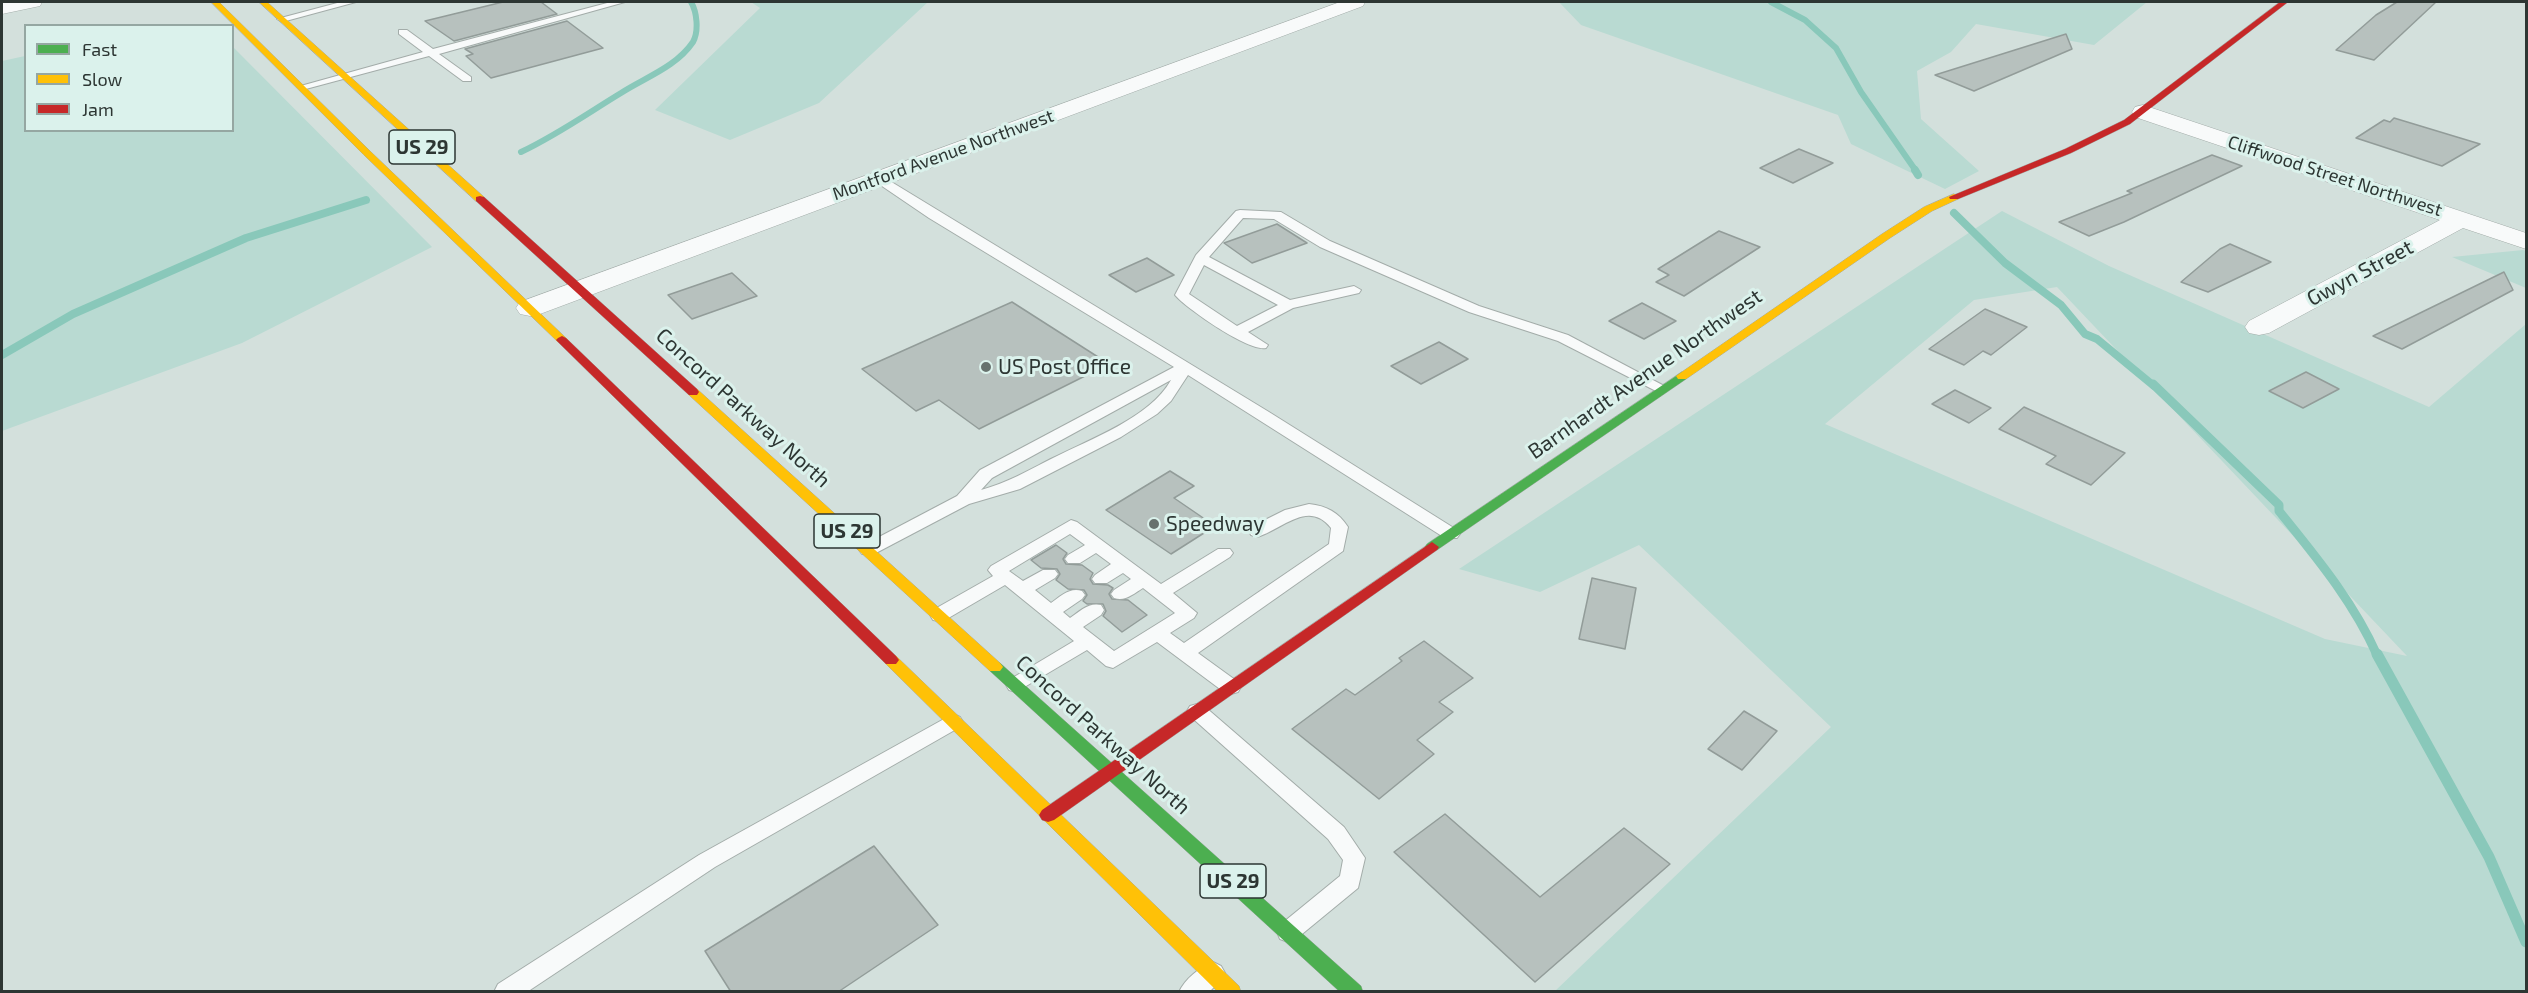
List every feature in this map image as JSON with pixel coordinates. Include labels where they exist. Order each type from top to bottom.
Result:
[{"type":"main road","name":"US 29","points":[[215,2],[1232,992]]},
{"type":"main road","name":"Concord Parkway North","points":[[263,2],[1354,992]]},
{"type":"main road","name":"Barnhardt Avenue Northwest","points":[[1048,815],[1661,388],[1928,209],[1968,190],[2068,151],[2143,112],[2284,2]]},
{"type":"street","points":[[2,8],[33,2]]},
{"type":"street","name":"Montford Avenue Northwest","points":[[530,308],[1356,2]]},
{"type":"street","name":"Cliffwood Street Northwest","points":[[2143,112],[2526,241]]},
{"type":"street","name":"Gwyn Street","points":[[2259,327],[2462,219]]},
{"type":"lane","points":[[282,19],[351,2]]},
{"type":"lane","points":[[302,87],[620,2]]},
{"type":"lane","points":[[403,32],[467,79]]},
{"type":"lane","points":[[880,179],[933,215],[1184,367],[1451,534]]},
{"type":"lane","points":[[1261,345],[1219,322],[1182,295],[1201,258],[1240,214],[1277,215],[1325,244],[1474,309],[1563,338],[1661,388]]},
{"type":"lane","points":[[1201,258],[1288,305]]},
{"type":"lane","points":[[1237,332],[1288,305],[1354,290]]},
{"type":"lane","points":[[963,500],[986,474],[1184,367]]},
{"type":"lane","points":[[868,550],[963,500],[1009,487],[1136,421],[1170,393],[1181,378],[1184,367]]},
{"type":"lane","points":[[1184,653],[1337,547],[1340,527],[1327,514],[1307,509],[1287,514],[1257,531]]},
{"type":"lane","points":[[1071,526],[1123,565],[1188,613],[1113,661],[997,570],[1071,526]]},
{"type":"lane","points":[[1074,559],[1097,545]]},
{"type":"lane","points":[[1160,593],[1224,553]]},
{"type":"lane","points":[[1101,579],[1123,565]]},
{"type":"lane","points":[[1022,590],[1049,574]]},
{"type":"lane","points":[[939,615],[1005,577]]},
{"type":"lane","points":[[1120,594],[1143,580]]},
{"type":"lane","points":[[1050,612],[1076,595]]},
{"type":"lane","points":[[1070,627],[1095,610]]},
{"type":"lane","points":[[1157,633],[1231,687]]},
{"type":"lane","points":[[1017,685],[1088,640]]},
{"type":"lane","points":[[1197,711],[1336,833],[1354,858],[1350,881],[1288,932]]},
{"type":"lane","points":[[506,992],[707,861],[953,722]]},
{"type":"lane","points":[[1191,992],[1213,973]]},
{"type":"green space","points":[[751,2],[928,2],[819,103],[730,140],[655,110],[760,8]]},
{"type":"green space","points":[[1559,2],[2147,2],[2094,45],[1976,24],[1951,52],[1917,71],[1921,119],[1979,171],[1945,189],[1851,144],[1838,115],[1581,25]]},
{"type":"green space","points":[[234,48],[432,247],[242,343],[2,431],[2,61],[24,56],[24,132],[234,132]]},
{"type":"green space","points":[[2002,211],[2109,266],[2429,407],[2526,324],[2526,991],[1555,991],[1831,727],[1639,545],[1540,592],[1459,569]],"holes":[[[2057,287],[2407,656],[2325,639],[1825,424],[1974,300]]]},
{"type":"green space","points":[[2526,251],[2526,288],[2452,257]]},
{"type":"building","points":[[503,2],[541,2],[557,14],[454,41],[425,21]]},
{"type":"building","points":[[2397,2],[2436,2],[2374,60],[2336,50],[2376,15]]},
{"type":"building","points":[[567,21],[603,48],[491,78],[466,56],[473,54],[465,49]]},
{"type":"building","points":[[2066,34],[2072,49],[1974,91],[1935,75]]},
{"type":"building","points":[[2394,118],[2480,144],[2442,166],[2356,138],[2384,120],[2390,122]]},
{"type":"building","points":[[1799,149],[1833,163],[1793,183],[1760,168]]},
{"type":"building","points":[[2212,155],[2242,166],[2124,222],[2089,236],[2059,222],[2132,193],[2127,191]]},
{"type":"building","points":[[1277,224],[1307,243],[1252,263],[1224,243]]},
{"type":"building","points":[[1719,231],[1760,247],[1684,296],[1656,282],[1669,275],[1658,269]]},
{"type":"building","points":[[2230,244],[2271,262],[2208,292],[2181,282],[2220,249]]},
{"type":"building","points":[[1147,258],[1174,275],[1136,292],[1109,275]]},
{"type":"building","points":[[2504,272],[2513,290],[2402,349],[2373,336]]},
{"type":"building","points":[[732,273],[757,296],[692,319],[668,295]]},
{"type":"building","name":"US Post Office","points":[[1012,302],[1109,364],[979,429],[939,400],[916,411],[862,369]]},
{"type":"building","points":[[1642,303],[1676,321],[1644,339],[1609,321]]},
{"type":"building","points":[[1985,309],[2027,327],[1991,355],[1983,351],[1964,365],[1929,349]]},
{"type":"building","points":[[1439,342],[1468,359],[1421,384],[1391,366]]},
{"type":"building","points":[[2306,372],[2339,389],[2303,408],[2269,391]]},
{"type":"building","points":[[1955,390],[1991,408],[1969,423],[1932,404]]},
{"type":"building","points":[[2024,407],[2125,453],[2091,485],[2046,464],[2056,456],[1999,429]]},
{"type":"building","points":[[1170,471],[1194,486],[1174,498],[1215,526],[1171,554],[1106,510]]},
{"type":"building","points":[[1056,545],[1067,553],[1063,559],[1066,564],[1082,565],[1093,573],[1090,579],[1093,584],[1108,585],[1113,588],[1109,594],[1112,599],[1128,600],[1147,615],[1122,632],[1103,616],[1106,611],[1103,604],[1087,604],[1083,601],[1087,595],[1084,590],[1068,589],[1056,580],[1060,574],[1057,569],[1041,568],[1031,560]]},
{"type":"building","points":[[1592,578],[1636,588],[1625,649],[1579,639]]},
{"type":"building","points":[[1424,641],[1473,678],[1439,702],[1453,712],[1417,740],[1434,754],[1379,799],[1292,729],[1346,689],[1355,695],[1402,661],[1399,658]]},
{"type":"building","points":[[1744,711],[1777,731],[1742,770],[1708,749]]},
{"type":"building","points":[[1445,814],[1540,897],[1624,828],[1670,864],[1535,982],[1394,852]]},
{"type":"building","points":[[874,846],[938,925],[838,992],[731,992],[705,951]]},
{"type":"waterway","points":[[521,152],[660,71],[686,51],[693,42],[697,27],[691,2]]},
{"type":"waterway","points":[[1771,2],[1805,20],[1836,48],[1861,92],[1916,171]]},
{"type":"waterway","points":[[1915,170],[1918,175]]},
{"type":"waterway","points":[[2,355],[73,314],[246,238],[366,200]]},
{"type":"waterway","points":[[1954,213],[2005,263],[2061,305],[2085,334],[2097,339],[2154,386]]},
{"type":"waterway","points":[[2153,384],[2279,505],[2279,511],[2320,563],[2357,616],[2377,655]]},
{"type":"waterway","points":[[2377,654],[2489,857],[2526,942]]},
{"type":"traffic: fast","points":[[1432,547],[1682,376]]},
{"type":"traffic: fast","points":[[995,667],[1354,992]]},
{"type":"traffic: slow","points":[[215,2],[367,153],[562,340]]},
{"type":"traffic: slow","points":[[263,2],[480,199]]},
{"type":"traffic: slow","points":[[1682,376],[1886,236],[1928,209],[1954,197]]},
{"type":"traffic: slow","points":[[693,392],[995,667]]},
{"type":"traffic: slow","points":[[891,660],[1232,992]]},
{"type":"traffic: jam","points":[[1954,197],[2068,151],[2127,122],[2284,2]]},
{"type":"traffic: jam","points":[[480,199],[693,392]]},
{"type":"traffic: jam","points":[[562,340],[891,660]]},
{"type":"traffic: jam","points":[[1048,815],[1432,547]]},
{"type":"place","name":"US Post Office","points":[[986,367]]},
{"type":"place","name":"Speedway","points":[[1154,524]]}]
